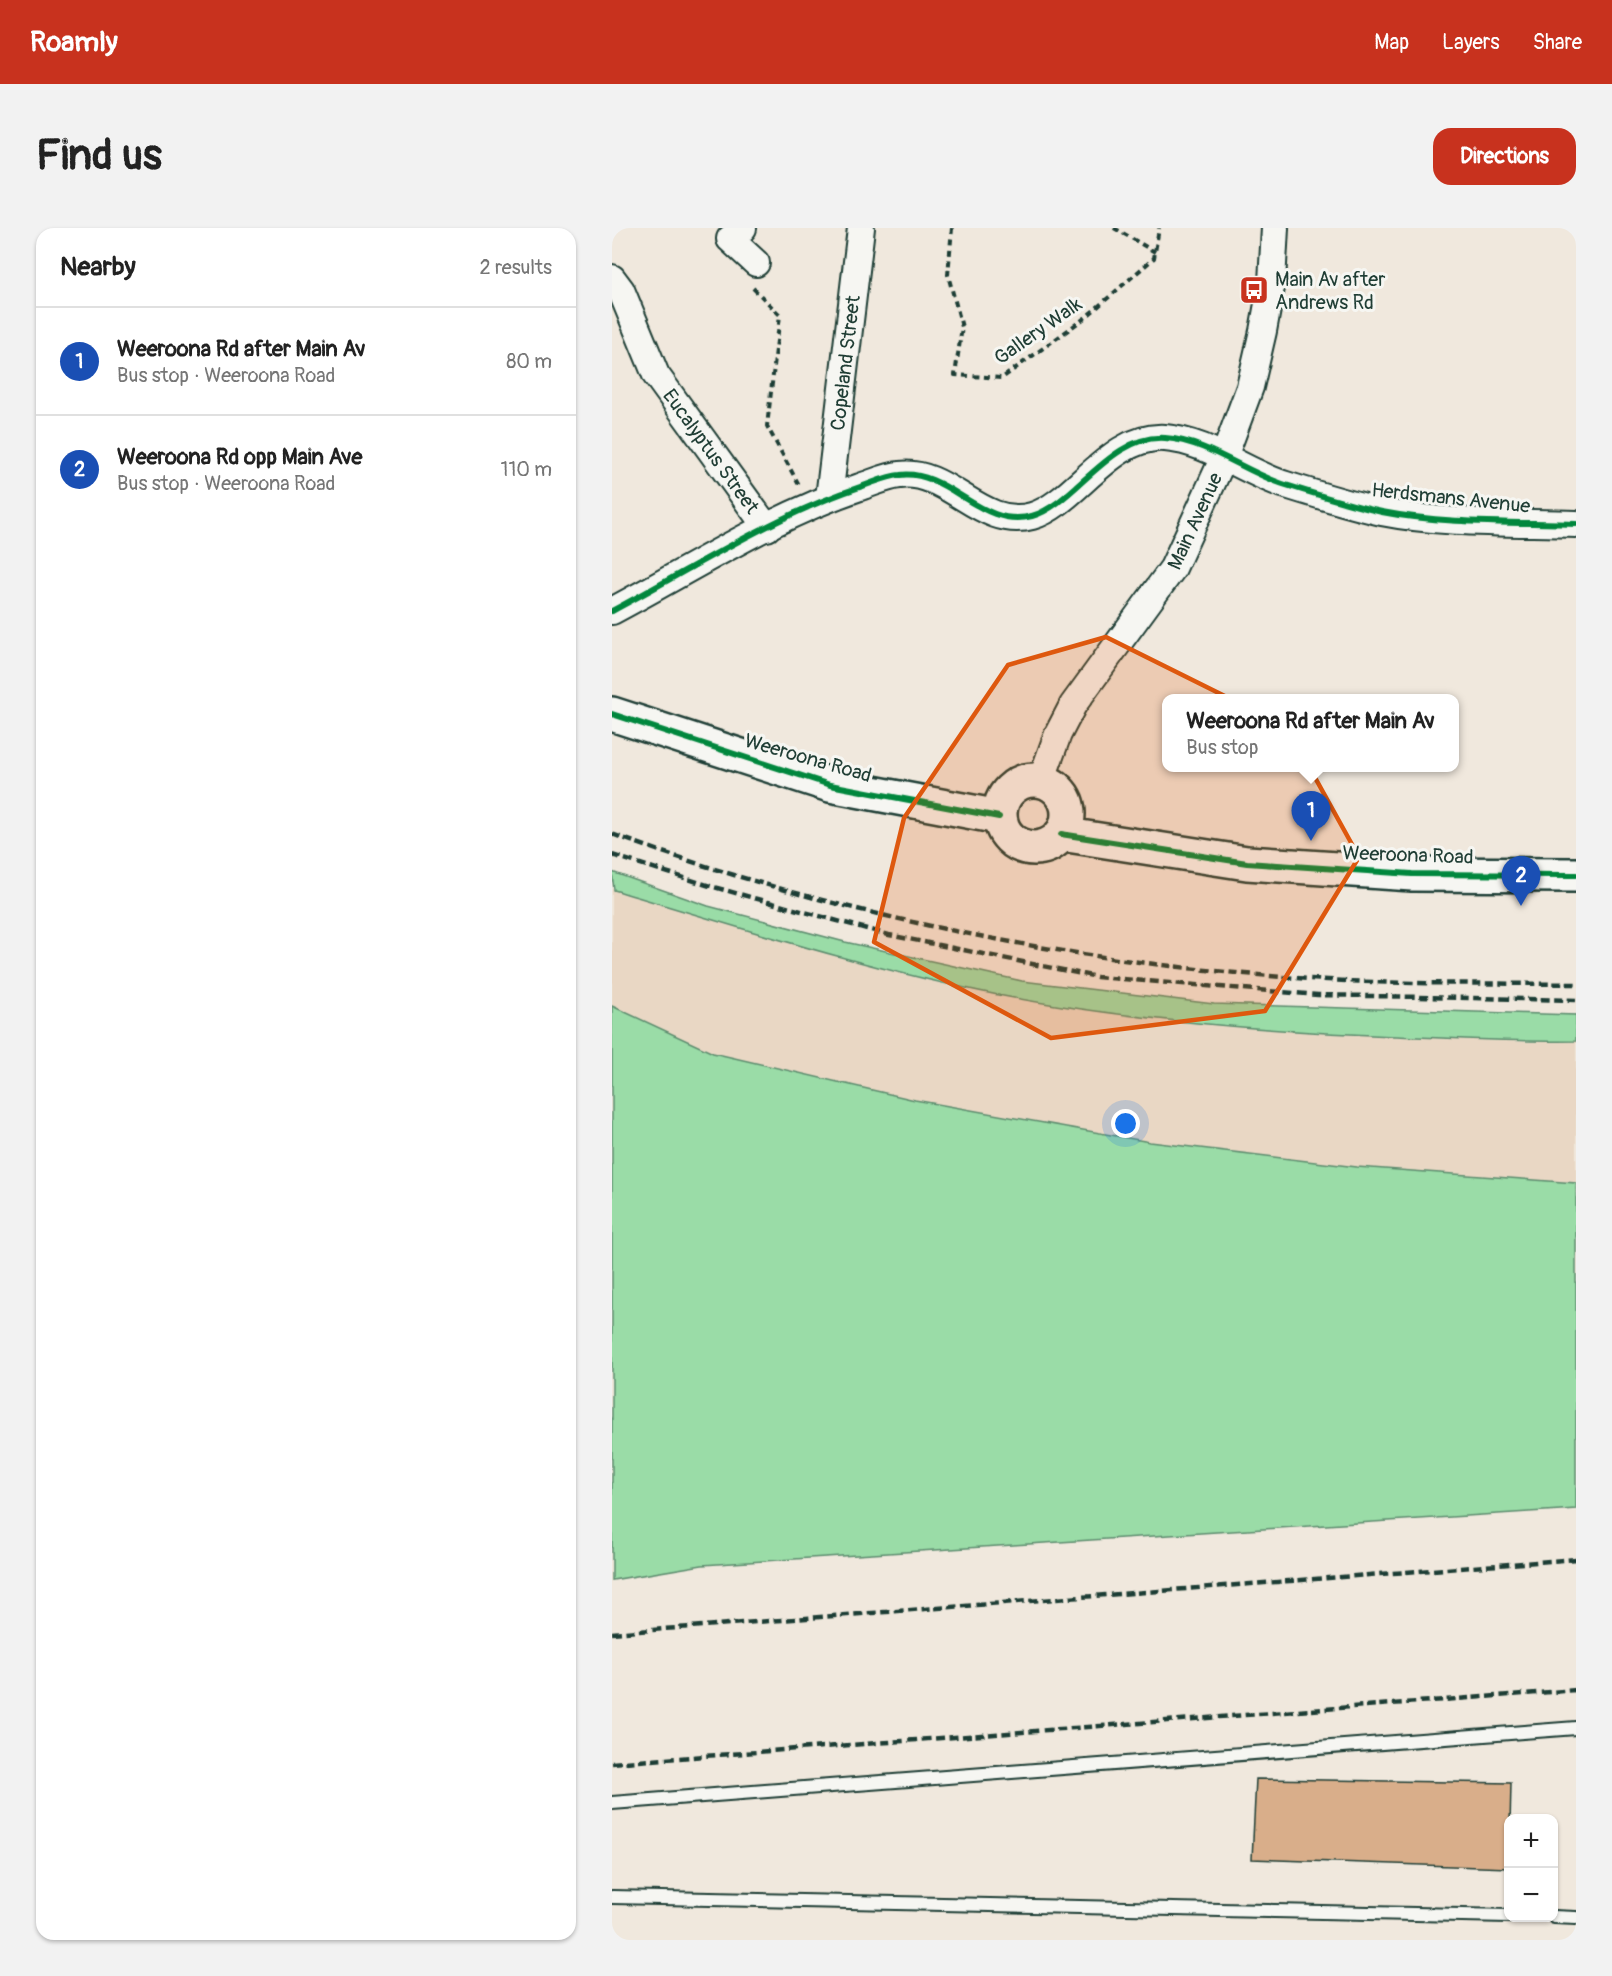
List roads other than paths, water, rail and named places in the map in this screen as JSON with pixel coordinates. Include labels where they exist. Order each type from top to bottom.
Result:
[{"type":"main road","name":"Weeroona Road","points":[[612,714],[830,785],[999,818]]},
{"type":"main road","points":[[1028,781],[1050,784],[1064,798],[1067,817],[1061,834],[1047,846],[1029,848],[1012,841],[999,818],[1001,805],[1011,789],[1028,781]]},
{"type":"main road","name":"Weeroona Road","points":[[1061,834],[1247,863],[1412,874],[1576,875]]},
{"type":"street","points":[[743,228],[730,239],[752,273]]},
{"type":"street","name":"Copeland Street","points":[[822,500],[861,228]]},
{"type":"street","name":"Main Avenue","points":[[1041,781],[1058,734],[1073,705],[1173,568],[1224,457],[1250,387],[1263,331],[1272,282],[1275,228]]},
{"type":"street","name":"Eucalyptus Street","points":[[612,278],[621,290],[656,375],[767,528],[612,611]]},
{"type":"street","name":"Herdsmans Avenue","points":[[767,528],[822,500],[900,475],[921,476],[984,511],[1018,519],[1034,515],[1050,507],[1101,465],[1142,441],[1168,438],[1224,457],[1283,484],[1383,512],[1484,522],[1576,524]]},
{"type":"lane","points":[[612,1803],[1576,1728]]},
{"type":"lane","points":[[612,1897],[1504,1916]]},
{"type":"lane","points":[[1558,1917],[1576,1918]]},
{"type":"railway","points":[[612,834],[696,863],[868,912],[1044,948],[1221,972],[1310,979],[1410,983],[1576,984]]},
{"type":"railway","points":[[612,855],[710,886],[889,935],[1097,977],[1318,995],[1576,1000]]},
{"type":"railway","points":[[612,1633],[1576,1559]]},
{"type":"railway","points":[[612,1763],[1576,1690]]},
{"type":"place","name":"Main Av after Andrews Rd","points":[[1254,290]]},
{"type":"place","name":"Weeroona Rd after Main Av","points":[[1311,841]]},
{"type":"place","name":"Weeroona Rd opp Main Ave","points":[[1521,906]]}]
